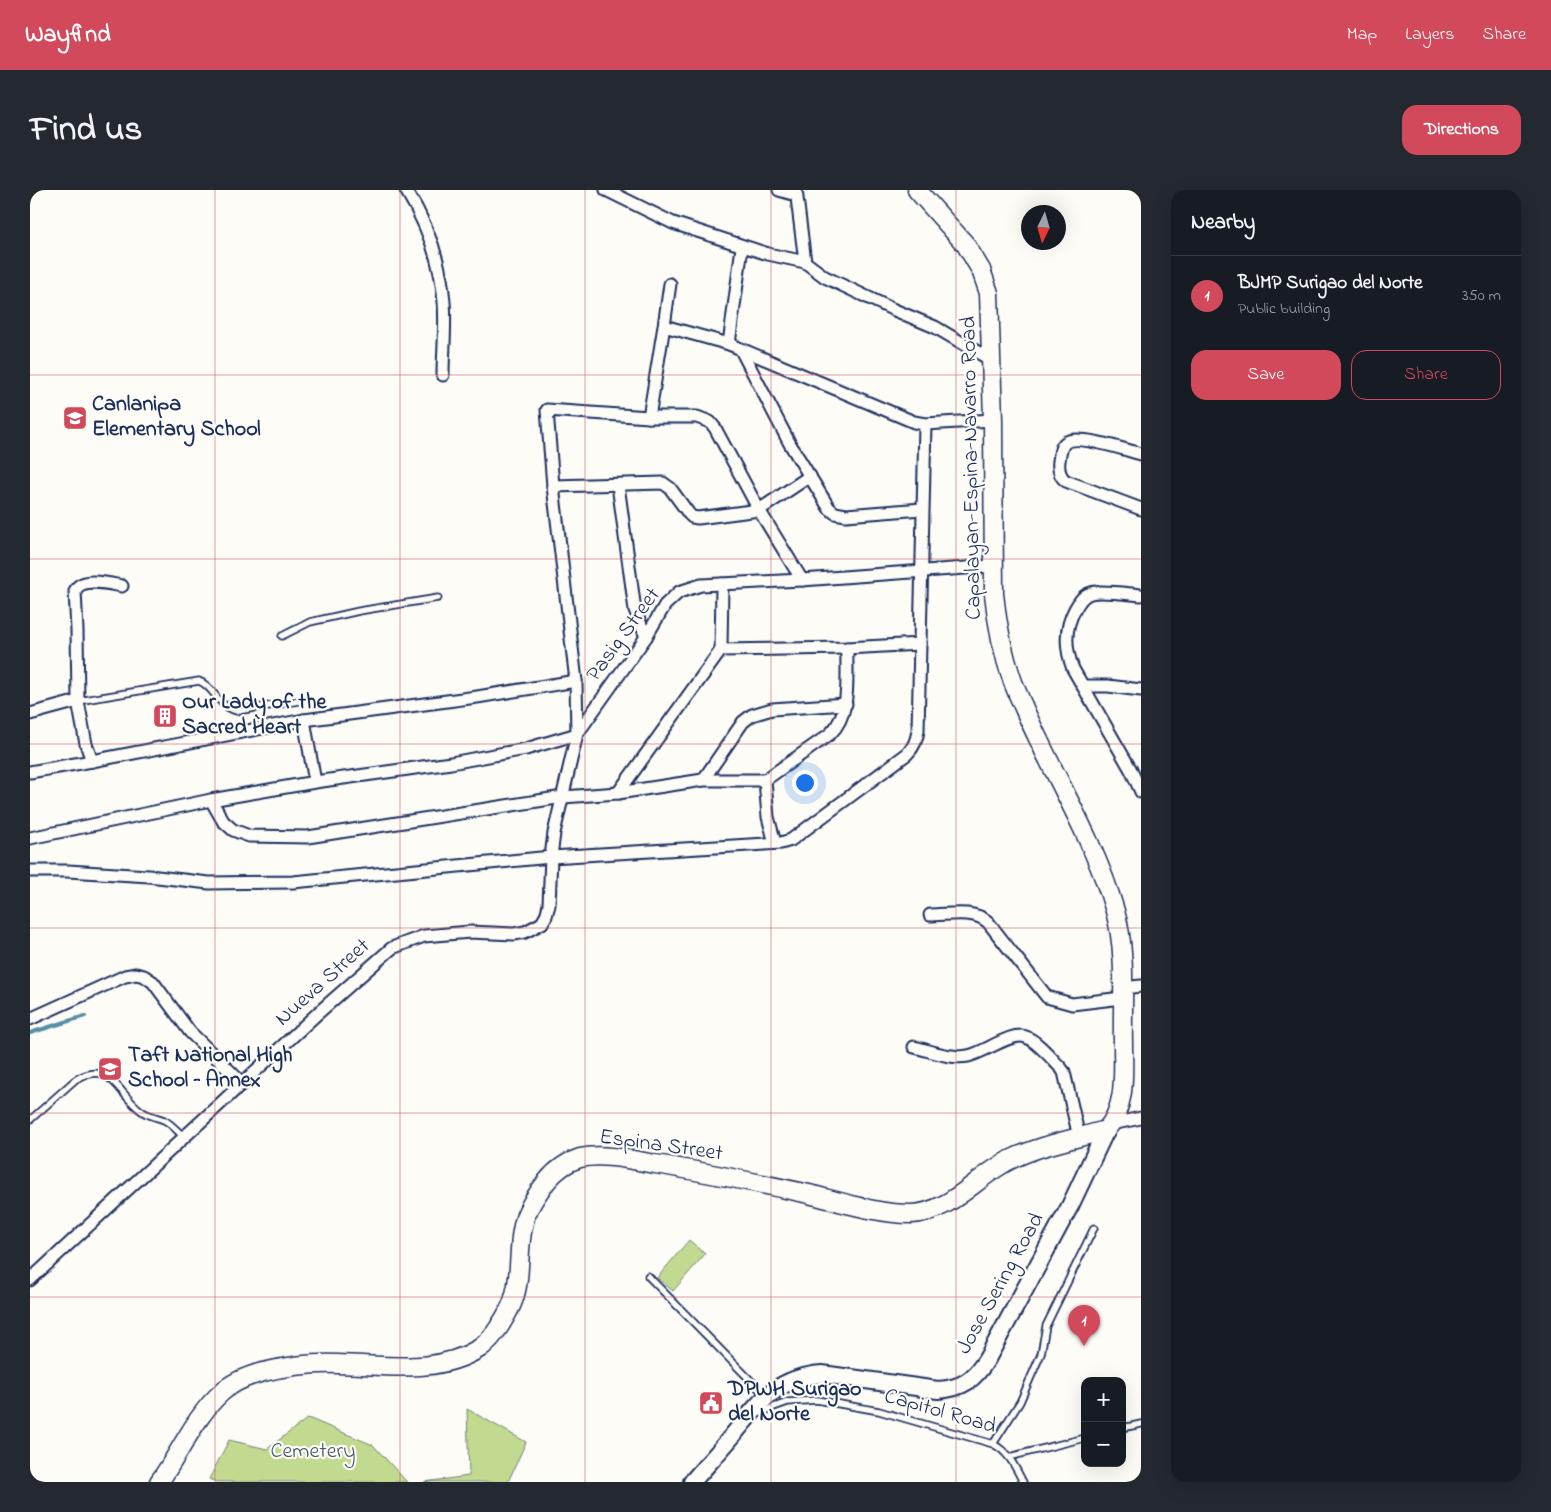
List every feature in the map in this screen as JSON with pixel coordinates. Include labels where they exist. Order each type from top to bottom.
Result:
[{"type":"main road","name":"Capalayan-Espina-Navarro Road","points":[[917,190],[966,245],[981,270],[989,293],[993,420],[993,566],[994,594],[1000,637],[1014,683],[1102,871],[1112,898],[1121,939],[1122,1085],[1118,1113],[1108,1127]]},
{"type":"main road","name":"Espina Street","points":[[159,1482],[207,1410],[220,1394],[232,1384],[249,1376],[281,1368],[315,1364],[395,1368],[435,1364],[475,1350],[486,1344],[512,1303],[516,1292],[523,1230],[532,1203],[549,1178],[559,1168],[570,1162],[581,1158],[595,1157],[634,1160],[695,1170],[883,1211],[915,1214],[930,1211],[943,1205],[1008,1161],[1026,1153],[1108,1127]]},
{"type":"main road","name":"Jose Sering Road","points":[[692,1482],[766,1396],[779,1387],[807,1375],[837,1376],[938,1390],[956,1387],[971,1379],[979,1372],[987,1359],[1070,1206],[1108,1127]]},
{"type":"street","points":[[406,190],[426,227],[437,256],[444,304],[443,375]]},
{"type":"street","points":[[606,190],[673,223],[742,247],[805,262],[825,277],[935,327],[991,360]]},
{"type":"street","points":[[779,190],[796,193],[805,262]]},
{"type":"street","points":[[729,344],[742,247]]},
{"type":"street","points":[[649,417],[670,284]]},
{"type":"street","points":[[664,326],[729,344],[902,418],[925,424],[993,420]]},
{"type":"street","points":[[741,350],[790,444],[829,508],[841,515],[922,509]]},
{"type":"street","points":[[30,838],[211,800],[315,782],[450,763],[526,748],[577,734],[576,681],[553,486],[547,410],[649,417],[697,417],[710,422],[759,510],[802,580]]},
{"type":"street","points":[[30,871],[68,871],[149,876],[210,883],[293,882],[551,857],[781,843],[791,840],[907,754],[913,747],[918,731],[925,424]]},
{"type":"street","points":[[1141,454],[1076,439],[1070,440],[1062,446],[1058,465],[1061,478],[1066,482],[1141,509]]},
{"type":"street","points":[[553,486],[663,483],[670,488],[692,518],[698,518],[759,510],[810,476]]},
{"type":"street","points":[[618,485],[635,610],[646,637]]},
{"type":"street","name":"Pasig Street","points":[[546,916],[549,905],[551,857],[562,797],[577,734],[646,637],[665,605],[679,592],[701,585],[802,580],[993,566]]},
{"type":"street","points":[[92,761],[86,744],[78,700],[76,589],[81,584],[91,582],[122,586]]},
{"type":"street","points":[[618,792],[720,650],[722,584]]},
{"type":"street","points":[[1141,595],[1092,592],[1083,597],[1076,606],[1068,625],[1066,647],[1073,669],[1131,770],[1141,792]]},
{"type":"street","points":[[720,650],[847,648],[920,644]]},
{"type":"street","points":[[211,800],[222,821],[233,830],[249,836],[280,838],[331,834],[562,797],[618,792],[703,780],[765,780],[838,727],[846,704],[847,648]]},
{"type":"street","points":[[30,772],[304,720],[477,697],[576,681]]},
{"type":"street","points":[[1084,686],[1108,686],[1141,690]]},
{"type":"street","points":[[30,714],[78,700]]},
{"type":"street","points":[[703,780],[743,722],[752,715],[772,709],[846,704]]},
{"type":"street","points":[[304,720],[315,782]]},
{"type":"street","points":[[765,780],[768,817],[774,843]]},
{"type":"street","points":[[930,916],[966,914],[983,918],[1047,997],[1072,1004],[1122,993],[1141,986]]},
{"type":"street","name":"Nueva Street","points":[[30,1280],[318,1013],[392,948],[424,936],[470,932],[514,934],[525,932],[542,923],[546,916]]},
{"type":"street","points":[[30,1019],[125,976],[136,974],[144,976],[153,982],[190,1032],[243,1084]]},
{"type":"street","points":[[914,1047],[938,1054],[961,1057],[984,1051],[1014,1036],[1026,1036],[1064,1072],[1079,1137]]},
{"type":"street","points":[[1108,1127],[1141,1118]]},
{"type":"lane","points":[[282,636],[310,622],[359,611],[438,598]]},
{"type":"lane","points":[[78,700],[199,681],[207,684],[216,698],[228,709],[236,711],[299,701]]},
{"type":"lane","points":[[30,1120],[75,1080],[83,1075],[102,1074],[110,1077],[141,1111],[166,1121],[185,1138]]},
{"type":"lane","points":[[994,1444],[1020,1402],[1041,1354],[1046,1326],[1094,1228]]},
{"type":"lane","points":[[648,1276],[766,1396]]},
{"type":"lane","name":"Capitol Road","points":[[743,1422],[788,1402],[817,1400],[879,1411],[994,1444],[1003,1449],[1009,1456],[1022,1482]]},
{"type":"lane","points":[[1126,1427],[1141,1424]]},
{"type":"lane","points":[[1009,1456],[1081,1439]]},
{"type":"green space","points":[[689,1240],[705,1254],[673,1291],[657,1278]]},
{"type":"green space","points":[[467,1409],[526,1442],[508,1482],[424,1482],[469,1476]]},
{"type":"green space","name":"Cemetery","points":[[308,1418],[373,1445],[407,1482],[216,1482],[209,1479],[229,1440],[267,1449]]},
{"type":"waterway","points":[[30,1033],[85,1016]]},
{"type":"place","name":"Canlanipa Elementary School","points":[[75,418]]},
{"type":"place","name":"Our Lady of the Sacred Heart","points":[[165,716]]},
{"type":"place","name":"Taft National High School – Annex","points":[[110,1069]]},
{"type":"place","name":"BJMP Surigao del Norte","points":[[1084,1346]]},
{"type":"place","name":"DPWH Surigao del Norte","points":[[711,1403]]}]
